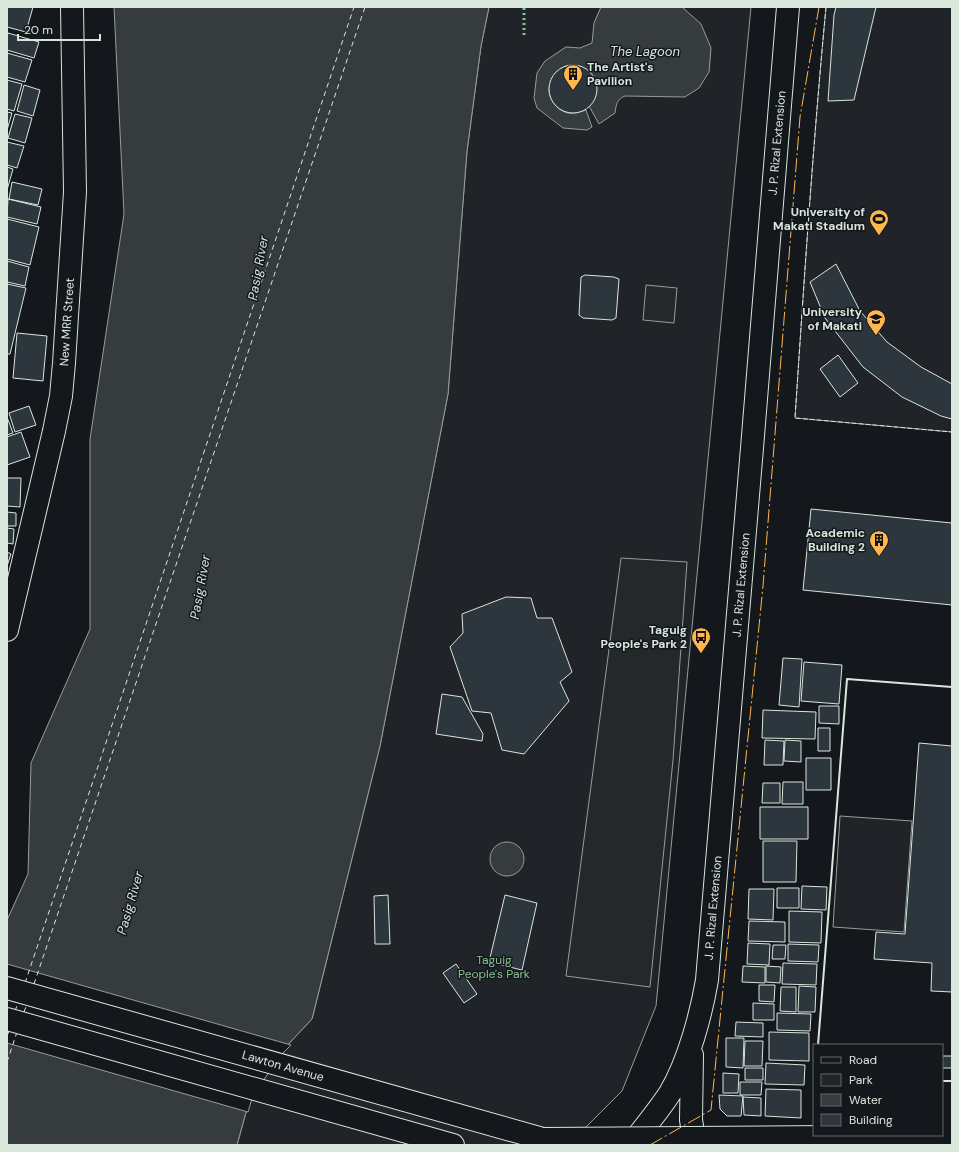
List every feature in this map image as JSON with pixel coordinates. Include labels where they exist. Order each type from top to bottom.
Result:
[{"type":"main road","name":"New MRR Street","points":[[7,630],[61,396],[75,192],[72,7]]},
{"type":"main road","name":"J. P. Rizal Extension","points":[[631,1145],[670,1094],[680,1073],[692,1041],[703,1002],[707,980],[788,7]]},
{"type":"main road","name":"Lawton Avenue","points":[[7,988],[551,1142],[830,1137],[942,1145]]},
{"type":"main road","points":[[7,1019],[453,1145]]},
{"type":"main road","points":[[692,1041],[691,1120],[695,1145]]},
{"type":"green space","name":"Taguig People's Park","points":[[489,7],[751,7],[656,1006],[622,1091],[568,1145],[237,1145],[251,1094],[280,1053],[312,1019],[380,746],[448,394],[467,151],[481,46]]},
{"type":"green space","name":"University of Makati Stadium","points":[[826,7],[952,7],[952,432],[795,418],[805,264]]},
{"type":"green space","points":[[840,816],[912,821],[904,932],[833,927]]},
{"type":"shaded area","points":[[646,285],[677,288],[674,323],[643,320]]},
{"type":"shaded area","points":[[621,558],[687,562],[673,760],[650,987],[566,976]]},
{"type":"water","name":"Pasig River","points":[[114,7],[489,7],[481,46],[467,151],[448,394],[380,746],[312,1019],[280,1053],[251,1094],[237,1145],[7,1145],[7,920],[28,874],[31,763],[90,629],[90,439],[124,214]]},
{"type":"water","name":"The Lagoon","points":[[601,7],[682,7],[701,24],[711,48],[709,72],[699,88],[685,97],[625,96],[617,103],[615,113],[599,124],[589,106],[595,96],[596,87],[594,78],[588,71],[581,67],[572,65],[563,67],[552,78],[549,91],[550,95],[555,105],[564,112],[572,113],[586,110],[592,127],[587,130],[563,128],[537,108],[534,98],[537,73],[545,61],[566,47],[580,48],[592,43],[594,23]]},
{"type":"water","points":[[504,842],[510,842],[514,843],[521,849],[524,859],[523,866],[517,873],[510,876],[504,876],[500,875],[493,869],[490,862],[490,856],[491,852],[497,845]]},
{"type":"pier","points":[[7,964],[291,1045],[282,1054],[253,1095],[248,1112],[7,1043]]},
{"type":"building","points":[[7,7],[33,7],[26,32],[7,27]]},
{"type":"building","points":[[836,7],[876,7],[854,100],[828,101],[834,15]]},
{"type":"building","points":[[8,33],[39,42],[34,58],[7,50]]},
{"type":"building","points":[[7,53],[32,60],[25,82],[7,77]]},
{"type":"building","name":"The Artist's Pavilion","points":[[573,65],[582,67],[590,72],[595,80],[597,89],[595,98],[590,106],[582,111],[573,113],[564,111],[556,106],[551,98],[549,89],[551,80],[556,72],[564,67]]},
{"type":"building","points":[[7,80],[22,84],[14,111],[7,109]]},
{"type":"building","points":[[24,85],[40,90],[33,116],[17,111]]},
{"type":"building","points":[[7,112],[12,113],[7,130]]},
{"type":"building","points":[[15,114],[32,118],[25,143],[8,138]]},
{"type":"building","points":[[7,142],[24,146],[17,168],[7,165]]},
{"type":"building","points":[[7,167],[13,169],[7,190]]},
{"type":"building","points":[[12,182],[42,189],[38,205],[9,199]]},
{"type":"building","points":[[8,199],[41,207],[37,224],[7,217]]},
{"type":"building","points":[[7,219],[39,227],[30,265],[7,259]]},
{"type":"building","points":[[7,261],[29,267],[25,286],[7,282]]},
{"type":"building","points":[[836,264],[860,311],[887,342],[921,367],[952,384],[952,419],[941,416],[902,397],[863,367],[825,318],[810,282]]},
{"type":"building","points":[[585,275],[614,277],[619,279],[616,318],[612,320],[583,318],[579,315],[581,277]]},
{"type":"building","points":[[7,284],[26,288],[10,354],[7,354]]},
{"type":"building","points":[[17,333],[47,336],[43,381],[13,378]]},
{"type":"building","points":[[838,355],[858,383],[840,397],[820,369]]},
{"type":"building","points":[[29,406],[36,425],[15,432],[9,413]]},
{"type":"building","points":[[7,417],[13,433],[7,435]]},
{"type":"building","points":[[21,432],[30,457],[7,465],[7,437]]},
{"type":"building","points":[[7,478],[21,478],[20,507],[7,506]]},
{"type":"building","name":"Academic Building 2","points":[[811,509],[952,523],[952,605],[803,590]]},
{"type":"building","points":[[7,512],[16,513],[16,526],[7,526]]},
{"type":"building","points":[[7,528],[14,529],[13,544],[7,543]]},
{"type":"building","points":[[7,552],[11,554],[7,566]]},
{"type":"building","points":[[506,597],[531,598],[537,618],[552,618],[572,672],[560,682],[569,701],[524,754],[502,750],[491,713],[472,711],[450,647],[463,633],[462,614]]},
{"type":"building","points":[[783,658],[802,659],[799,707],[779,705]]},
{"type":"building","points":[[804,662],[842,665],[839,704],[801,701]]},
{"type":"building","points":[[442,694],[462,697],[483,734],[482,741],[436,734]]},
{"type":"building","points":[[819,706],[839,706],[839,724],[819,723]]},
{"type":"building","points":[[763,710],[816,712],[815,739],[762,738]]},
{"type":"building","points":[[818,728],[830,728],[830,751],[818,751]]},
{"type":"building","points":[[765,740],[784,741],[783,765],[764,765]]},
{"type":"building","points":[[785,740],[801,741],[801,762],[784,761]]},
{"type":"building","points":[[919,743],[952,746],[952,992],[931,991],[932,963],[874,959],[876,932],[905,934]]},
{"type":"building","points":[[806,758],[831,758],[831,790],[806,790]]},
{"type":"building","points":[[783,782],[803,782],[803,804],[782,804]]},
{"type":"building","points":[[763,783],[780,783],[780,803],[762,803]]},
{"type":"building","points":[[760,807],[808,807],[808,839],[760,839]]},
{"type":"building","points":[[763,841],[797,841],[796,882],[763,882]]},
{"type":"building","points":[[802,886],[827,887],[826,910],[801,909]]},
{"type":"building","points":[[777,888],[799,888],[799,908],[777,908]]},
{"type":"building","points":[[749,889],[774,889],[773,920],[748,919]]},
{"type":"building","points":[[388,895],[390,944],[375,944],[374,896]]},
{"type":"building","points":[[505,895],[537,903],[522,970],[489,962]]},
{"type":"building","points":[[789,911],[822,912],[821,943],[789,942]]},
{"type":"building","points":[[749,921],[785,922],[785,942],[748,941]]},
{"type":"building","points":[[748,943],[770,944],[769,965],[747,964]]},
{"type":"building","points":[[788,944],[819,945],[818,962],[788,961]]},
{"type":"building","points":[[773,945],[786,945],[785,959],[772,959]]},
{"type":"building","points":[[783,963],[817,964],[816,985],[782,984]]},
{"type":"building","points":[[456,964],[477,994],[464,1003],[443,973]]},
{"type":"building","points":[[743,966],[765,967],[765,983],[742,982]]},
{"type":"building","points":[[766,966],[781,967],[780,983],[766,982]]},
{"type":"building","points":[[759,985],[775,985],[774,1002],[759,1001]]},
{"type":"building","points":[[799,986],[816,987],[815,1012],[798,1012]]},
{"type":"building","points":[[781,987],[796,987],[796,1012],[780,1011]]},
{"type":"building","points":[[753,1003],[774,1004],[774,1020],[753,1020]]},
{"type":"building","points":[[777,1013],[811,1014],[810,1031],[777,1030]]},
{"type":"building","points":[[736,1022],[763,1023],[763,1037],[735,1036]]},
{"type":"building","points":[[769,1032],[809,1033],[809,1061],[769,1060]]},
{"type":"building","points":[[726,1038],[744,1038],[743,1068],[726,1067]]},
{"type":"building","points":[[745,1041],[763,1041],[762,1066],[744,1066]]},
{"type":"building","points":[[943,1056],[952,1056],[952,1068],[943,1068]]},
{"type":"building","points":[[766,1063],[805,1065],[804,1085],[765,1084]]},
{"type":"building","points":[[745,1068],[763,1068],[763,1080],[745,1080]]},
{"type":"building","points":[[723,1073],[739,1074],[738,1093],[723,1093]]},
{"type":"building","points":[[740,1082],[762,1082],[761,1095],[740,1095]]},
{"type":"building","points":[[766,1089],[801,1090],[801,1118],[765,1116]]},
{"type":"building","points":[[719,1095],[743,1096],[741,1116],[727,1116],[720,1109]]},
{"type":"building","points":[[743,1097],[761,1098],[761,1116],[744,1115]]},
{"type":"ferry route","points":[[25,983],[354,7]]},
{"type":"ferry route","points":[[34,984],[365,7]]},
{"type":"ferry route","points":[[15,1011],[18,1003]]},
{"type":"ferry route","points":[[24,1012],[27,1004]]},
{"type":"ferry route","points":[[7,1036],[9,1031]]},
{"type":"ferry route","points":[[7,1062],[17,1032]]},
{"type":"hedge","points":[[524,7],[524,35]]},
{"type":"fence","points":[[826,7],[805,264],[795,418],[952,432]]},
{"type":"wall","points":[[818,1044],[847,679],[952,687]]},
{"type":"wall","points":[[943,1081],[952,1081]]},
{"type":"power","points":[[650,1145],[711,1110],[763,586],[800,117],[819,7]]},
{"type":"place","name":"The Artist's Pavilion","points":[[573,91]]},
{"type":"place","name":"University of Makati Stadium","points":[[879,236]]},
{"type":"place","name":"University of Makati","points":[[876,336]]},
{"type":"place","name":"Academic Building 2","points":[[879,557]]},
{"type":"place","name":"Taguig People's Park 2","points":[[701,654]]}]
